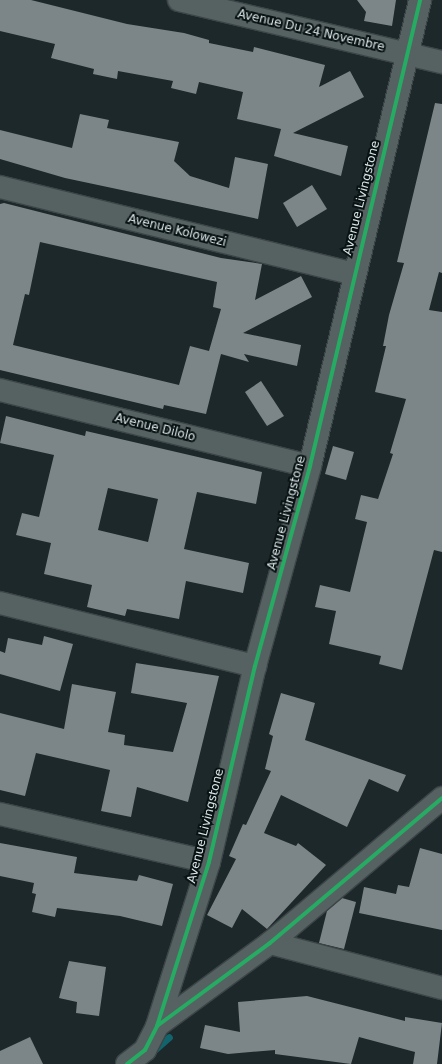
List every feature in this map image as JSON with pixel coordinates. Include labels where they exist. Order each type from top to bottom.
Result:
[{"type":"street","name":"Avenue Du 24 Novembre","points":[[179,0],[442,62]]},
{"type":"street","name":"Avenue Livingstone","points":[[127,1064],[145,1050],[157,1026],[209,862],[255,666],[310,466],[354,274],[420,0]]},
{"type":"street","name":"Avenue Kolowezi","points":[[0,187],[354,274]]},
{"type":"street","name":"Avenue Dilolo","points":[[0,390],[310,466]]},
{"type":"street","points":[[0,603],[255,666]]},
{"type":"street","points":[[157,1026],[270,943],[440,794]]},
{"type":"street","points":[[0,814],[209,862]]},
{"type":"street","points":[[270,943],[442,988]]},
{"type":"building","points":[[0,0],[31,0],[127,24],[184,33],[209,40],[209,43],[253,52],[254,47],[325,65],[319,87],[350,71],[364,97],[293,133],[348,146],[341,176],[274,156],[281,129],[237,119],[243,92],[199,82],[196,94],[171,88],[173,81],[118,71],[117,79],[93,74],[94,69],[51,58],[55,44],[0,31]]},
{"type":"building","points":[[357,0],[396,0],[392,26],[364,21],[366,12]]},
{"type":"building","points":[[435,103],[442,104],[442,273],[439,272],[429,310],[442,312],[442,552],[434,550],[402,670],[379,664],[381,656],[329,644],[336,611],[315,607],[320,585],[350,592],[367,522],[355,519],[361,495],[378,499],[393,454],[390,453],[406,399],[375,392],[386,346],[383,346],[389,315],[404,263],[397,262]]},
{"type":"building","points":[[80,114],[109,120],[107,128],[179,142],[174,161],[190,176],[229,188],[235,157],[268,164],[258,219],[65,178],[0,159],[0,130],[72,148]]},
{"type":"building","points":[[312,185],[327,209],[297,227],[283,203]]},
{"type":"building","points":[[4,203],[221,258],[262,264],[255,300],[301,276],[312,297],[243,333],[301,345],[297,366],[244,354],[249,362],[221,354],[206,414],[164,405],[163,409],[0,370],[0,204]],"holes":[[[40,242],[217,282],[213,307],[221,309],[209,351],[190,346],[179,385],[13,345],[25,294],[29,295]]]},
{"type":"building","points":[[261,381],[284,416],[267,426],[245,392]]},
{"type":"building","points":[[6,416],[85,436],[86,431],[262,472],[256,504],[197,492],[184,549],[249,563],[243,593],[186,581],[179,619],[127,609],[125,616],[87,607],[92,585],[44,574],[51,543],[16,535],[22,513],[39,517],[54,455],[0,443]],"holes":[[[108,488],[158,499],[148,542],[98,530]]]},
{"type":"building","points":[[333,446],[354,452],[346,480],[325,474]]},
{"type":"building","points":[[44,636],[73,644],[60,691],[0,674],[0,651],[5,653],[8,638],[42,645]]},
{"type":"building","points":[[136,663],[219,676],[188,802],[137,787],[131,817],[101,811],[110,770],[36,753],[25,796],[0,790],[0,713],[64,729],[72,684],[116,692],[108,732],[125,735],[124,745],[173,752],[187,703],[131,693]]},
{"type":"building","points":[[281,693],[315,703],[305,740],[406,775],[398,792],[369,779],[347,827],[281,795],[264,833],[296,846],[298,843],[326,865],[267,929],[242,909],[232,928],[207,915],[236,859],[229,856],[243,824],[246,825],[271,771],[265,769],[273,736],[269,734]]},
{"type":"building","points":[[0,843],[77,857],[74,873],[137,881],[139,875],[173,884],[162,926],[120,916],[57,908],[55,917],[32,912],[36,894],[32,893],[34,883],[0,876]]},
{"type":"building","points":[[420,848],[442,854],[442,930],[359,913],[364,887],[396,894],[398,885],[409,887]]},
{"type":"building","points":[[342,898],[356,902],[344,949],[319,943],[327,911]]},
{"type":"building","points":[[69,961],[106,967],[99,1016],[76,1013],[77,1002],[59,998]]},
{"type":"building","points":[[307,996],[405,1021],[405,1017],[442,1023],[437,1064],[413,1064],[415,1052],[359,1037],[351,1064],[275,1054],[275,1050],[228,1054],[200,1048],[205,1025],[240,1032],[238,1002]]},
{"type":"building","points":[[30,1037],[43,1064],[0,1064],[0,1051]]},
{"type":"waterway","points":[[153,1051],[169,1037]]},
{"type":"cycle path","points":[[157,1026],[209,862],[255,666],[310,466],[420,0]]},
{"type":"cycle path","points":[[127,1064],[145,1050],[157,1026],[270,943],[442,798]]}]
